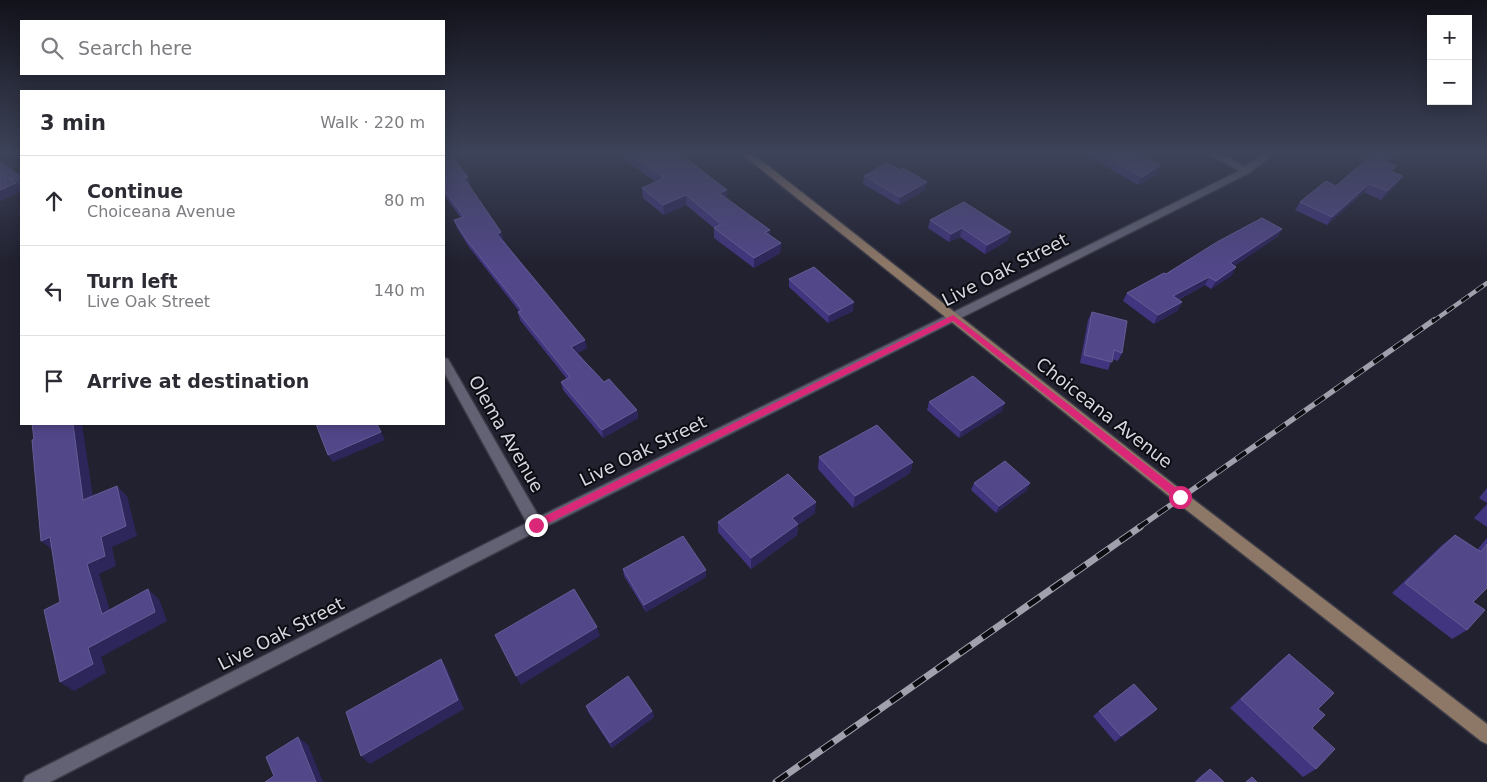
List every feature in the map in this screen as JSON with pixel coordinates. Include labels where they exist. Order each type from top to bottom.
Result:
[{"type":"street","name":"Choiceana Avenue","points":[[793,190],[1487,735]]},
{"type":"street","name":"Live Oak Street","points":[[32,782],[536,525],[1205,190]]},
{"type":"street","name":"Olema Avenue","points":[[445,364],[536,525]]},
{"type":"building","points":[[445,190],[473,190],[501,232],[497,234],[585,340],[571,347],[604,382],[609,379],[637,410],[602,430],[561,382],[570,377],[518,312],[522,310],[466,239],[454,220],[464,217]]},
{"type":"building","points":[[645,190],[726,190],[719,193],[770,230],[765,232],[781,243],[754,258],[714,228],[721,224],[686,195],[663,205]]},
{"type":"building","points":[[889,190],[912,190],[900,197]]},
{"type":"building","points":[[1314,190],[1362,190],[1332,217],[1300,202]]},
{"type":"building","points":[[964,202],[1011,232],[987,245],[962,228],[951,234],[930,220]]},
{"type":"building","points":[[1262,218],[1282,229],[1230,263],[1236,267],[1216,281],[1209,277],[1173,296],[1182,302],[1158,315],[1127,293],[1164,273],[1166,274],[1217,242]]},
{"type":"building","points":[[814,267],[854,302],[829,315],[789,279]]},
{"type":"building","points":[[1092,312],[1127,321],[1122,353],[1114,350],[1112,362],[1084,355]]},
{"type":"building","points":[[973,376],[1005,403],[961,431],[929,402]]},
{"type":"building","points":[[32,425],[73,425],[83,500],[117,486],[126,526],[101,537],[105,556],[87,564],[102,614],[148,589],[155,612],[88,648],[93,664],[60,682],[44,610],[60,602],[50,537],[41,541],[32,440],[34,439]]},
{"type":"building","points":[[316,425],[378,425],[381,432],[328,455]]},
{"type":"building","points":[[877,425],[913,462],[855,496],[819,457]]},
{"type":"building","points":[[1005,461],[1030,483],[999,506],[974,483]]},
{"type":"building","points":[[788,474],[816,502],[792,518],[798,524],[751,558],[718,522]]},
{"type":"building","points":[[1455,535],[1481,552],[1487,544],[1487,588],[1473,602],[1485,610],[1467,630],[1405,583]]},
{"type":"building","points":[[683,536],[706,570],[644,605],[623,569]]},
{"type":"building","points":[[574,589],[597,627],[516,676],[495,635]]},
{"type":"building","points":[[1289,654],[1334,693],[1318,709],[1325,715],[1312,728],[1335,749],[1316,769],[1241,699]]},
{"type":"building","points":[[441,659],[458,700],[361,756],[346,712]]},
{"type":"building","points":[[628,676],[652,711],[610,743],[586,706]]},
{"type":"building","points":[[1134,684],[1157,709],[1121,736],[1099,711]]},
{"type":"building","points":[[298,737],[316,782],[265,782],[274,776],[266,757]]},
{"type":"building","points":[[1210,769],[1224,782],[1196,782]]},
{"type":"building","points":[[1252,777],[1257,782],[1246,782]]},
{"type":"railway","points":[[1432,322],[1487,283]]},
{"type":"railway","points":[[1138,528],[1434,320]]},
{"type":"railway","points":[[776,782],[1140,527]]},
{"type":"route","points":[[536,525],[953,318],[1180,497]]}]
